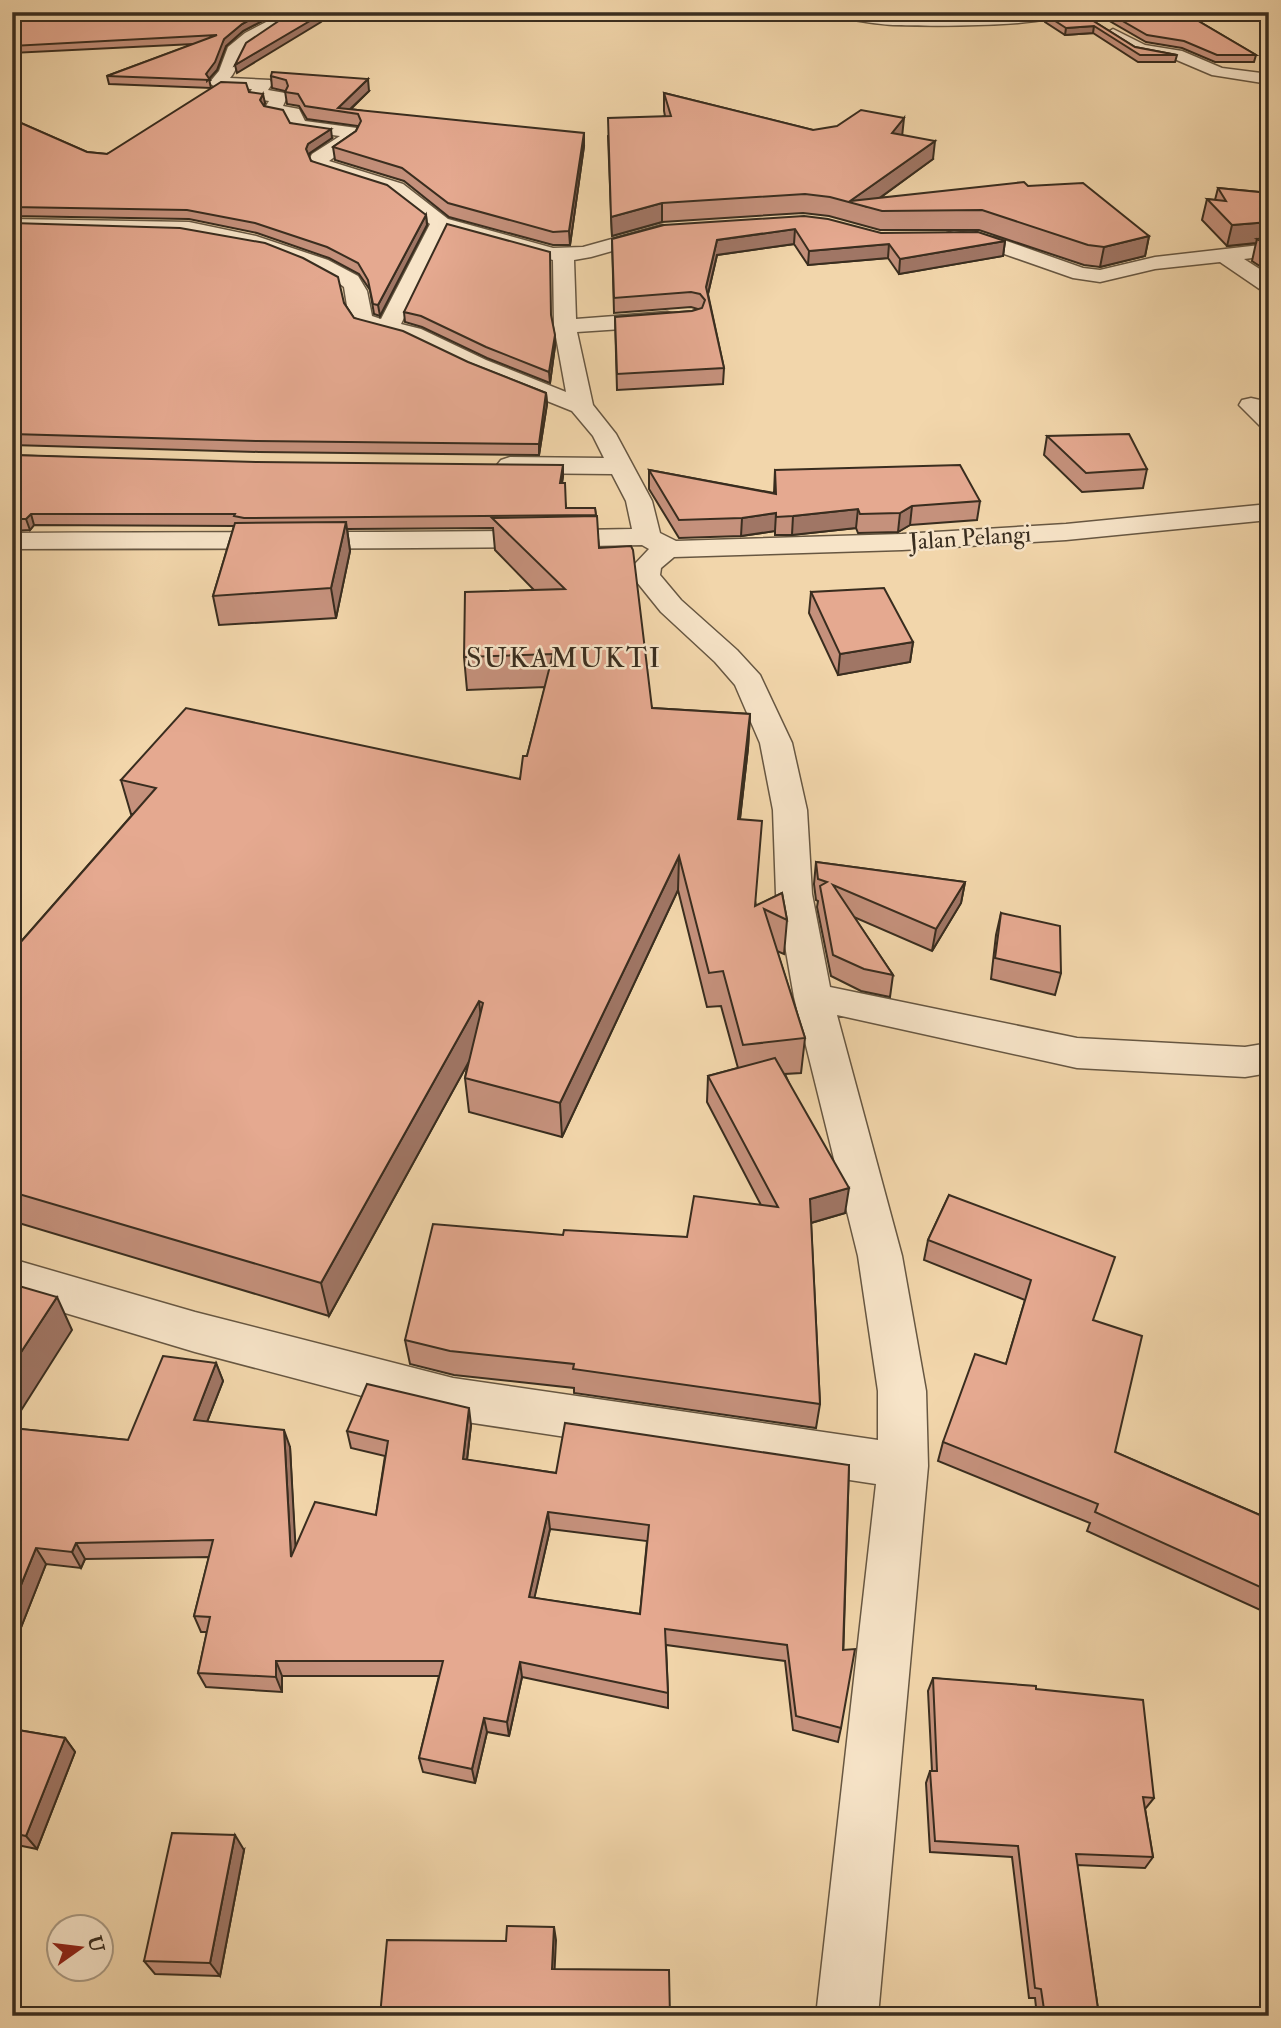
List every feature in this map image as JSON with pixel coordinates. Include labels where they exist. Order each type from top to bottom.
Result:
[{"type":"street","points":[[286,12],[275,23],[250,36],[234,50],[227,72],[218,83],[264,84],[257,94],[279,97],[273,109],[293,113],[298,126],[351,132],[349,138],[328,150],[318,162],[396,188],[441,223],[552,254],[584,253],[650,233],[686,229]]},
{"type":"street","points":[[829,12],[891,20],[1015,19],[1061,12]]},
{"type":"street","points":[[1100,26],[1141,49],[1176,54],[1218,72],[1269,79]]},
{"type":"street","points":[[388,328],[425,250],[441,223]]},
{"type":"street","points":[[12,225],[149,226],[217,231],[340,275],[351,282],[356,290],[360,318],[413,334],[581,406],[604,434],[659,543],[662,552],[647,566],[646,576],[671,606],[726,656],[749,682],[776,743],[790,810],[794,894],[813,997],[880,1256],[902,1391],[903,1466],[847,2016]]},
{"type":"street","points":[[930,238],[978,239],[1093,276],[1155,263],[1269,250]]},
{"type":"street","points":[[1224,254],[1269,285]]},
{"type":"street","points":[[563,255],[565,326],[581,406]]},
{"type":"street","points":[[565,326],[691,317]]},
{"type":"street","points":[[490,464],[620,466]]},
{"type":"street","name":"Jalan Pelangi","points":[[12,541],[317,539],[436,542],[902,542],[1066,531],[1269,512]]},
{"type":"street","points":[[813,997],[942,1022],[1077,1053],[1245,1062],[1269,1058]]},
{"type":"street","points":[[12,1278],[195,1332],[453,1399],[903,1466]]},
{"type":"building","points":[[12,12],[264,12],[242,24],[224,39],[215,62],[206,74],[210,80],[107,76],[217,35],[12,46]]},
{"type":"building","points":[[288,12],[323,12],[235,65],[246,43]]},
{"type":"building","points":[[1054,12],[1079,12],[1135,47],[1177,55],[1140,55],[1094,26],[1066,28],[1046,15]]},
{"type":"building","points":[[1107,12],[1183,12],[1256,55],[1217,55],[1184,41],[1147,35]]},
{"type":"building","points":[[272,72],[368,79],[338,108],[584,133],[569,231],[553,232],[448,203],[402,168],[333,147],[356,131],[361,121],[358,114],[305,106],[298,94],[285,92],[288,86],[286,80],[271,76]]},
{"type":"building","points":[[221,82],[246,83],[249,92],[263,94],[260,100],[264,106],[283,110],[290,123],[331,129],[308,144],[306,149],[311,161],[387,185],[426,215],[378,305],[373,304],[368,280],[358,263],[327,247],[255,223],[187,210],[12,207],[12,119],[87,152],[107,154]]},
{"type":"building","points":[[664,93],[813,130],[837,126],[861,110],[904,118],[892,133],[935,141],[850,201],[1024,182],[1028,186],[1083,183],[1149,236],[1104,247],[1088,245],[982,210],[882,211],[830,197],[805,194],[662,203],[611,217],[608,118],[671,116]]},
{"type":"building","points":[[1218,188],[1269,193],[1269,222],[1232,225],[1207,199],[1226,201]]},
{"type":"building","points":[[804,216],[828,219],[881,233],[978,232],[1005,241],[900,259],[889,244],[809,251],[795,229],[717,240],[706,287],[724,368],[617,374],[615,317],[692,311],[702,308],[705,300],[700,294],[691,292],[614,298],[612,239],[664,225]]},
{"type":"building","points":[[12,223],[180,228],[265,243],[303,258],[338,277],[344,303],[354,318],[403,331],[468,362],[546,393],[539,444],[257,441],[12,434]]},
{"type":"building","points":[[447,224],[550,252],[551,315],[555,335],[549,372],[486,347],[421,316],[404,312]]},
{"type":"building","points":[[1269,238],[1269,246],[1257,239]]},
{"type":"building","points":[[1129,434],[1147,469],[1086,473],[1047,436]]},
{"type":"building","points":[[12,455],[257,462],[563,465],[560,483],[565,483],[566,508],[595,508],[596,515],[244,518],[234,516],[235,514],[31,514],[26,519],[12,519]]},
{"type":"building","points":[[960,465],[980,501],[912,506],[900,513],[860,514],[858,509],[793,516],[776,517],[776,513],[742,518],[679,520],[649,470],[776,494],[775,470]]},
{"type":"building","points":[[597,516],[599,548],[631,546],[633,550],[652,708],[750,714],[738,819],[762,821],[755,906],[782,893],[787,920],[764,909],[805,1038],[743,1045],[723,971],[709,973],[679,856],[560,1103],[465,1078],[483,1003],[479,1001],[321,1283],[12,1192],[12,952],[156,788],[121,780],[186,708],[520,779],[523,756],[527,756],[553,654],[464,657],[465,592],[565,589],[492,518]]},
{"type":"building","points":[[346,522],[331,588],[213,596],[235,523]]},
{"type":"building","points":[[884,588],[913,642],[840,654],[811,592]]},
{"type":"building","points":[[816,862],[965,882],[936,929],[833,885],[893,975],[864,969],[833,955],[820,886],[827,882],[818,879]]},
{"type":"building","points":[[1001,913],[1060,926],[1061,973],[995,958]]},
{"type":"building","points":[[775,1058],[849,1188],[810,1199],[820,1404],[573,1369],[574,1364],[450,1351],[405,1340],[433,1224],[563,1235],[564,1230],[687,1237],[694,1196],[778,1207],[708,1076]]},
{"type":"building","points":[[949,1195],[1115,1257],[1093,1320],[1142,1336],[1115,1452],[1269,1519],[1269,1591],[1095,1512],[1098,1504],[943,1442],[975,1354],[1006,1364],[1031,1280],[928,1240]]},
{"type":"building","points":[[12,1284],[57,1297],[12,1366]]},
{"type":"building","points":[[163,1356],[216,1363],[194,1420],[284,1430],[291,1557],[315,1502],[376,1515],[388,1441],[347,1431],[367,1384],[469,1408],[463,1459],[556,1473],[565,1423],[849,1465],[843,1650],[855,1649],[841,1728],[796,1716],[787,1645],[665,1629],[668,1693],[520,1662],[507,1722],[484,1718],[472,1769],[419,1758],[443,1661],[276,1661],[276,1677],[198,1673],[210,1617],[194,1616],[213,1540],[76,1543],[72,1552],[36,1548],[12,1607],[12,1428],[128,1440]],"holes":[[[548,1512],[649,1525],[640,1614],[529,1597]]]},
{"type":"building","points":[[933,1678],[1036,1686],[1036,1689],[1143,1700],[1154,1798],[1143,1797],[1153,1857],[1076,1854],[1099,2016],[1045,2016],[1041,1989],[1035,1988],[1018,1846],[935,1841],[930,1771],[937,1771]]},
{"type":"building","points":[[12,1729],[65,1738],[26,1836],[12,1833]]},
{"type":"building","points":[[172,1833],[235,1835],[210,1963],[144,1961]]},
{"type":"building","points":[[507,1926],[554,1927],[552,1969],[669,1970],[670,2016],[380,2016],[387,1940],[506,1941]]},
{"type":"district","name":"SUKAMUKTI","points":[[564,658]]}]
